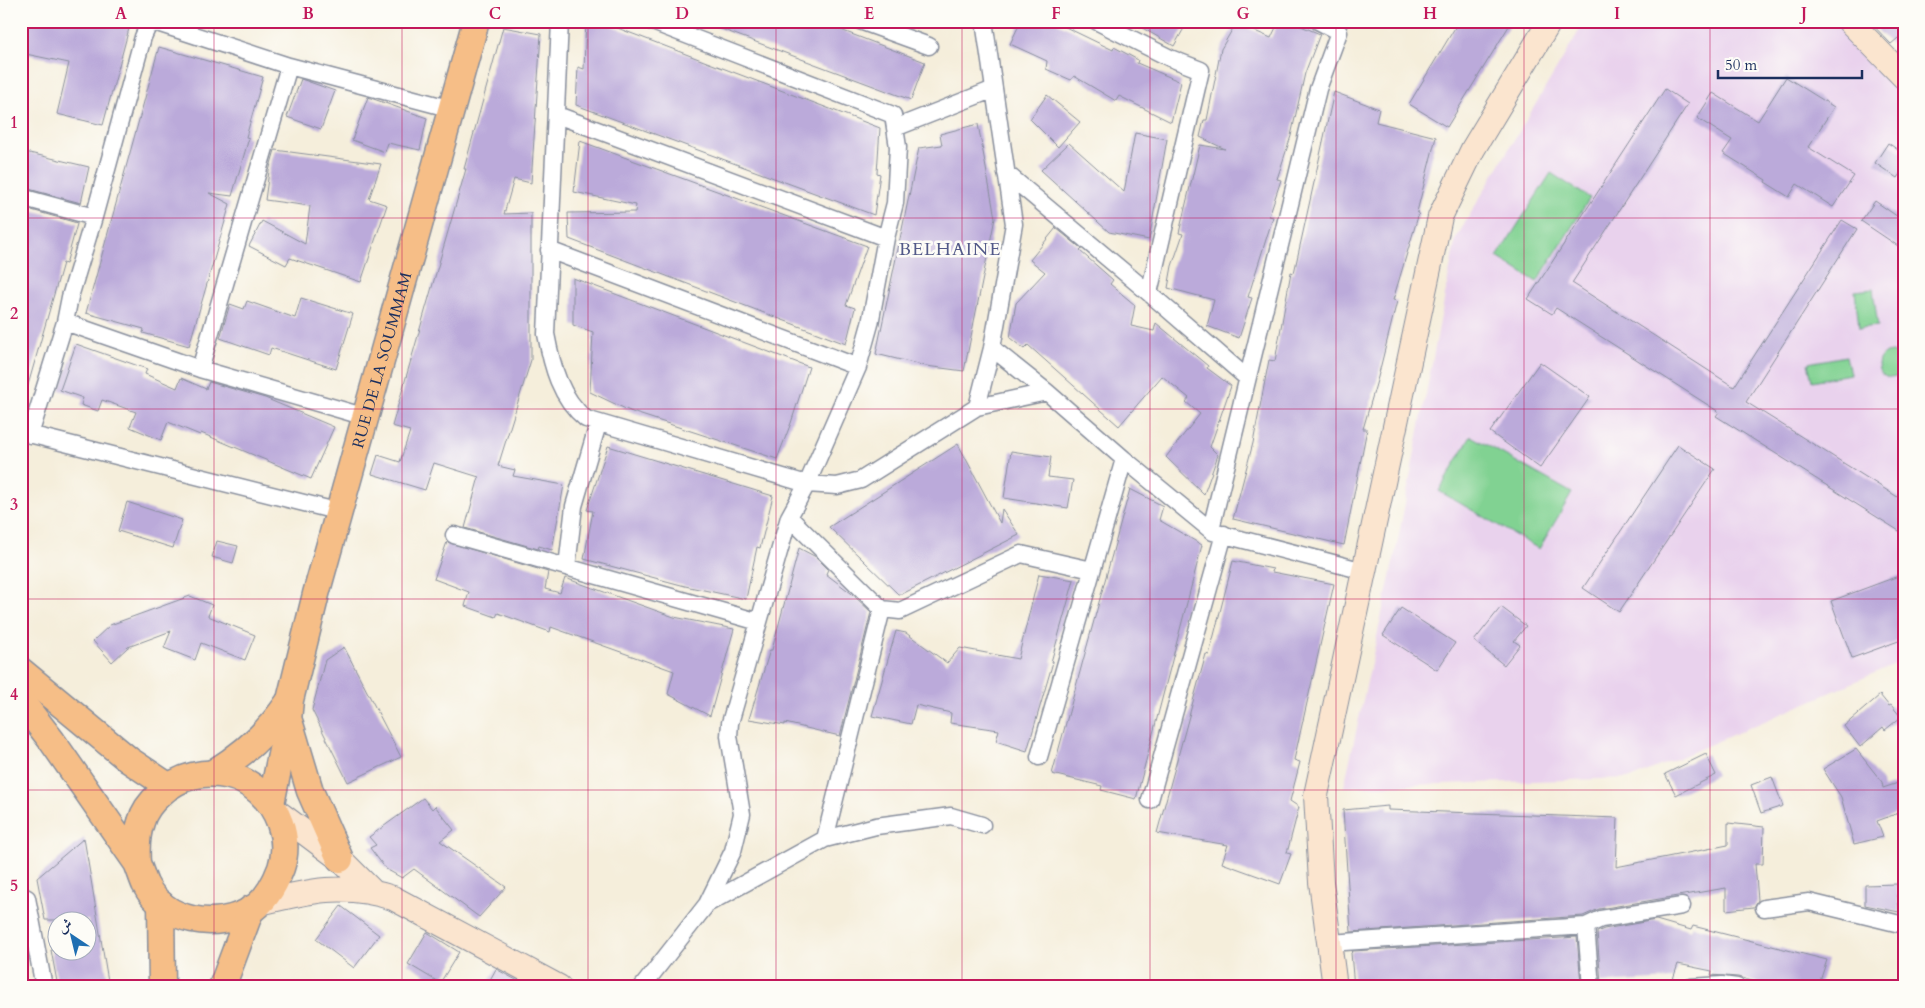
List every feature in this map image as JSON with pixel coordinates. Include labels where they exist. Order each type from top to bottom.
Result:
[{"type":"main road","name":"RUE DE LA SOUMMAM","points":[[273,808],[289,710],[316,594],[476,21]]},
{"type":"main road","points":[[1335,987],[1321,882],[1316,795],[1440,216],[1473,149],[1550,21]]},
{"type":"main road","points":[[1850,21],[1904,77]]},
{"type":"main road","points":[[21,671],[129,760],[168,786]]},
{"type":"main road","points":[[21,701],[84,786],[137,863],[146,886],[161,904],[182,916],[205,922],[230,919],[256,906],[305,892],[327,889],[372,891],[393,898],[559,987]]},
{"type":"main road","points":[[213,773],[253,746],[289,710],[310,791],[340,859]]},
{"type":"main road","points":[[137,863],[136,841],[141,820],[152,801],[168,786],[185,778],[213,773],[236,777],[256,788],[273,808],[340,859],[372,891]]},
{"type":"main road","points":[[222,987],[256,906],[276,884],[284,860],[284,835],[273,808]]},
{"type":"main road","points":[[161,904],[162,987]]},
{"type":"street","points":[[560,21],[546,334],[558,383],[569,403],[586,419],[806,484],[837,486],[861,480],[977,407],[1047,392]]},
{"type":"street","points":[[642,987],[707,904],[733,851],[742,814],[729,736],[730,723],[789,517],[806,484],[858,367],[870,324],[886,238],[895,203],[898,147],[893,115],[650,21]]},
{"type":"street","points":[[860,21],[929,46]]},
{"type":"street","points":[[977,407],[992,348],[1014,224],[984,21]]},
{"type":"street","points":[[1096,21],[1170,58],[1201,70],[1150,293]]},
{"type":"street","points":[[1150,800],[1218,532],[1247,378],[1318,88],[1339,32],[1318,21]]},
{"type":"street","points":[[340,512],[26,433],[65,322],[70,297],[143,37],[148,26],[157,23],[289,66],[452,109]]},
{"type":"street","points":[[200,369],[289,66]]},
{"type":"street","points":[[895,128],[994,88]]},
{"type":"street","points":[[557,115],[886,238]]},
{"type":"street","points":[[1006,173],[1150,293],[1247,378]]},
{"type":"street","points":[[21,197],[94,217]]},
{"type":"street","points":[[549,250],[858,367]]},
{"type":"street","points":[[65,322],[200,369],[366,417]]},
{"type":"street","points":[[992,348],[1047,392],[1124,459],[1218,532],[1364,571]]},
{"type":"street","points":[[567,567],[574,506],[598,424]]},
{"type":"street","points":[[1038,757],[1124,459]]},
{"type":"street","points":[[789,517],[882,609],[900,611],[1021,554],[1092,570]]},
{"type":"street","points":[[454,535],[759,622]]},
{"type":"street","points":[[825,839],[882,609]]},
{"type":"street","points":[[707,904],[825,839],[876,826],[951,816],[982,824]]},
{"type":"street","points":[[21,895],[27,898],[44,987]]},
{"type":"street","points":[[1764,908],[1809,902],[1904,925]]},
{"type":"street","points":[[1329,943],[1586,926],[1601,919],[1682,906]]},
{"type":"street","points":[[1586,926],[1591,987]]},
{"type":"street","points":[[1691,987],[1737,987]]},
{"type":"shaded area","points":[[1585,21],[1833,21],[1904,94],[1904,660],[1632,778],[1344,787],[1397,545],[1456,238]]},
{"type":"green space","points":[[1551,173],[1590,198],[1537,282],[1497,257]]},
{"type":"green space","points":[[1873,289],[1878,326],[1859,328],[1855,291]]},
{"type":"green space","points":[[1891,352],[1900,356],[1904,365],[1900,374],[1891,378],[1882,374],[1878,365],[1882,356]]},
{"type":"green space","points":[[1846,356],[1850,374],[1812,381],[1808,363]]},
{"type":"green space","points":[[1471,436],[1572,493],[1539,549],[1439,491]]},
{"type":"building","points":[[21,21],[131,21],[103,125],[57,114],[69,63],[21,53]]},
{"type":"building","points":[[586,21],[599,21],[880,128],[877,173],[880,174],[874,215],[576,105],[578,67],[584,69]]},
{"type":"building","points":[[705,21],[817,21],[925,62],[911,100],[705,23]]},
{"type":"building","points":[[1021,21],[1053,21],[1113,50],[1114,47],[1138,60],[1137,63],[1181,82],[1171,122],[1119,96],[1116,101],[1074,76],[1071,80],[1046,69],[1047,61],[1010,44]]},
{"type":"building","points":[[1130,21],[1188,21],[1174,46]]},
{"type":"building","points":[[1279,21],[1289,21],[1320,34],[1305,73],[1291,136],[1277,179],[1281,180],[1269,216],[1273,217],[1248,297],[1252,298],[1239,338],[1207,326],[1214,300],[1168,288],[1172,266],[1183,234],[1179,233],[1200,145],[1225,149],[1200,137],[1204,120],[1207,120],[1221,49],[1236,23],[1271,38]]},
{"type":"building","points":[[1459,21],[1512,21],[1447,127],[1409,104]]},
{"type":"building","points":[[1869,21],[1904,21],[1904,33],[1891,44]]},
{"type":"building","points":[[503,27],[541,34],[531,183],[514,179],[504,214],[531,213],[531,360],[498,466],[515,470],[513,476],[564,485],[552,550],[539,546],[538,549],[465,528],[479,477],[434,463],[425,490],[372,474],[378,455],[400,462],[410,431],[392,426],[466,169],[464,169]]},
{"type":"building","points":[[159,47],[263,77],[246,137],[249,138],[232,196],[209,193],[230,204],[189,346],[143,333],[144,329],[86,313]]},
{"type":"building","points":[[1786,77],[1834,107],[1808,147],[1854,176],[1833,207],[1797,184],[1789,197],[1765,182],[1766,180],[1723,153],[1732,140],[1697,118],[1713,93],[1758,121]]},
{"type":"building","points":[[301,79],[335,91],[321,129],[287,117]]},
{"type":"building","points":[[1665,89],[1688,104],[1572,283],[1734,387],[1842,220],[1857,229],[1746,402],[1904,501],[1904,534],[1716,416],[1719,412],[1556,308],[1552,314],[1528,299]]},
{"type":"building","points":[[1334,92],[1379,109],[1376,122],[1436,137],[1417,212],[1419,213],[1393,300],[1397,301],[1363,429],[1367,429],[1344,545],[1233,519],[1253,443],[1269,360],[1275,361],[1291,272],[1294,273]]},
{"type":"building","points":[[1047,95],[1080,122],[1058,147],[1030,119]]},
{"type":"building","points":[[368,97],[427,118],[420,150],[388,143],[385,152],[352,140]]},
{"type":"building","points":[[978,124],[995,218],[964,371],[926,366],[876,354],[919,148],[942,145],[940,134]]},
{"type":"building","points":[[1135,133],[1167,139],[1149,240],[1109,232],[1041,170],[1069,143],[1124,192]]},
{"type":"building","points":[[580,141],[867,246],[846,305],[855,308],[846,344],[569,239],[568,213],[635,212],[636,205],[574,192]]},
{"type":"building","points":[[1888,143],[1904,154],[1904,168],[1897,178],[1875,163]]},
{"type":"building","points":[[275,150],[381,164],[369,199],[387,205],[361,282],[290,258],[286,265],[249,246],[262,221],[305,244],[310,206],[265,200],[269,171]]},
{"type":"building","points":[[21,151],[89,167],[81,203],[21,187]]},
{"type":"building","points":[[1875,201],[1904,221],[1904,250],[1861,221]]},
{"type":"building","points":[[21,207],[77,223],[66,264],[63,263],[26,392],[21,392]]},
{"type":"building","points":[[1056,228],[1082,249],[1080,251],[1113,280],[1110,284],[1135,305],[1131,326],[1154,331],[1156,323],[1208,366],[1207,368],[1231,386],[1210,447],[1218,455],[1204,494],[1166,457],[1200,414],[1186,402],[1189,398],[1162,376],[1119,426],[1028,345],[1024,349],[1010,338],[1016,303],[1045,272],[1030,260]]},
{"type":"building","points":[[573,278],[809,367],[777,459],[632,412],[590,392],[593,332],[573,325]]},
{"type":"building","points":[[301,298],[353,314],[336,369],[271,348],[269,355],[220,338],[230,304],[244,309],[247,301],[295,318]]},
{"type":"building","points":[[76,344],[147,369],[145,374],[177,388],[181,378],[206,389],[209,382],[265,398],[334,427],[311,479],[201,433],[200,435],[168,422],[161,440],[130,427],[136,412],[102,400],[98,411],[81,405],[83,398],[60,390]]},
{"type":"building","points":[[1540,362],[1590,397],[1540,468],[1490,432]]},
{"type":"building","points":[[958,444],[1000,523],[1002,509],[1019,535],[902,594],[898,594],[829,527]]},
{"type":"building","points":[[1678,445],[1715,469],[1619,612],[1583,588]]},
{"type":"building","points":[[608,446],[773,496],[760,548],[757,547],[746,599],[685,586],[584,559],[593,511],[587,510]]},
{"type":"building","points":[[1011,451],[1051,457],[1048,477],[1073,480],[1068,508],[1004,498]]},
{"type":"building","points":[[1130,489],[1163,506],[1159,520],[1202,545],[1136,799],[1101,790],[1102,786],[1052,774]]},
{"type":"building","points":[[127,502],[182,520],[173,548],[118,531]]},
{"type":"building","points":[[217,541],[238,546],[233,563],[212,557]]},
{"type":"building","points":[[447,542],[548,572],[545,589],[560,593],[565,578],[674,617],[734,629],[710,716],[668,694],[674,671],[551,627],[550,632],[498,613],[496,617],[465,606],[469,592],[434,579]]},
{"type":"building","points":[[799,548],[816,557],[828,569],[826,574],[851,593],[871,612],[840,736],[785,723],[785,725],[749,719],[770,650],[772,650]]},
{"type":"building","points":[[1233,561],[1273,569],[1272,572],[1334,584],[1294,760],[1300,762],[1290,801],[1299,807],[1287,853],[1291,854],[1280,884],[1222,863],[1228,845],[1157,833],[1206,654],[1209,655]]},
{"type":"building","points":[[1039,574],[1074,580],[1027,751],[996,741],[999,730],[950,723],[951,713],[916,705],[911,724],[872,716],[896,631],[906,633],[947,663],[960,648],[1018,659]]},
{"type":"building","points":[[1904,574],[1904,639],[1852,658],[1831,601]]},
{"type":"building","points":[[190,596],[212,605],[208,616],[255,635],[245,660],[201,643],[195,660],[164,648],[171,631],[128,647],[112,662],[93,641],[110,625]]},
{"type":"building","points":[[1501,607],[1526,626],[1514,641],[1520,645],[1504,665],[1474,641]]},
{"type":"building","points":[[1401,608],[1455,643],[1437,670],[1383,635]]},
{"type":"building","points":[[344,647],[401,757],[348,782],[312,710],[325,660]]},
{"type":"building","points":[[1880,695],[1901,717],[1885,730],[1883,727],[1860,747],[1844,726]]},
{"type":"building","points":[[1856,749],[1882,782],[1883,788],[1904,781],[1904,811],[1877,821],[1883,837],[1854,844],[1841,797],[1823,769]]},
{"type":"building","points":[[1706,754],[1716,775],[1676,795],[1665,774]]},
{"type":"building","points":[[1772,777],[1783,806],[1761,813],[1751,785]]},
{"type":"building","points":[[423,798],[432,809],[435,806],[454,830],[440,841],[506,887],[479,917],[414,869],[402,878],[386,869],[370,848],[376,845],[369,837]]},
{"type":"building","points":[[1388,806],[1388,810],[1618,818],[1616,867],[1728,845],[1728,823],[1764,827],[1763,864],[1755,864],[1758,900],[1754,907],[1726,910],[1726,888],[1599,909],[1583,916],[1351,932],[1343,810]]},
{"type":"building","points":[[84,838],[96,910],[48,910],[48,920],[45,920],[37,878]]},
{"type":"building","points":[[1897,884],[1899,912],[1865,905],[1865,885]]},
{"type":"building","points":[[341,906],[379,935],[354,968],[316,939]]},
{"type":"building","points":[[1656,920],[1691,930],[1693,926],[1827,960],[1818,987],[1772,987],[1738,977],[1711,975],[1712,971],[1678,964],[1673,979],[1601,983],[1597,932],[1604,929]]},
{"type":"building","points":[[98,921],[109,987],[58,987],[53,960],[98,960]]},
{"type":"building","points":[[427,932],[459,952],[440,983],[408,964]]},
{"type":"building","points":[[1577,937],[1581,984],[1577,984],[1577,987],[1354,987],[1351,953],[1353,951]]},
{"type":"building","points":[[496,969],[529,987],[486,987]]},
{"type":"district","name":"BELHAINE","points":[[950,249]]}]
